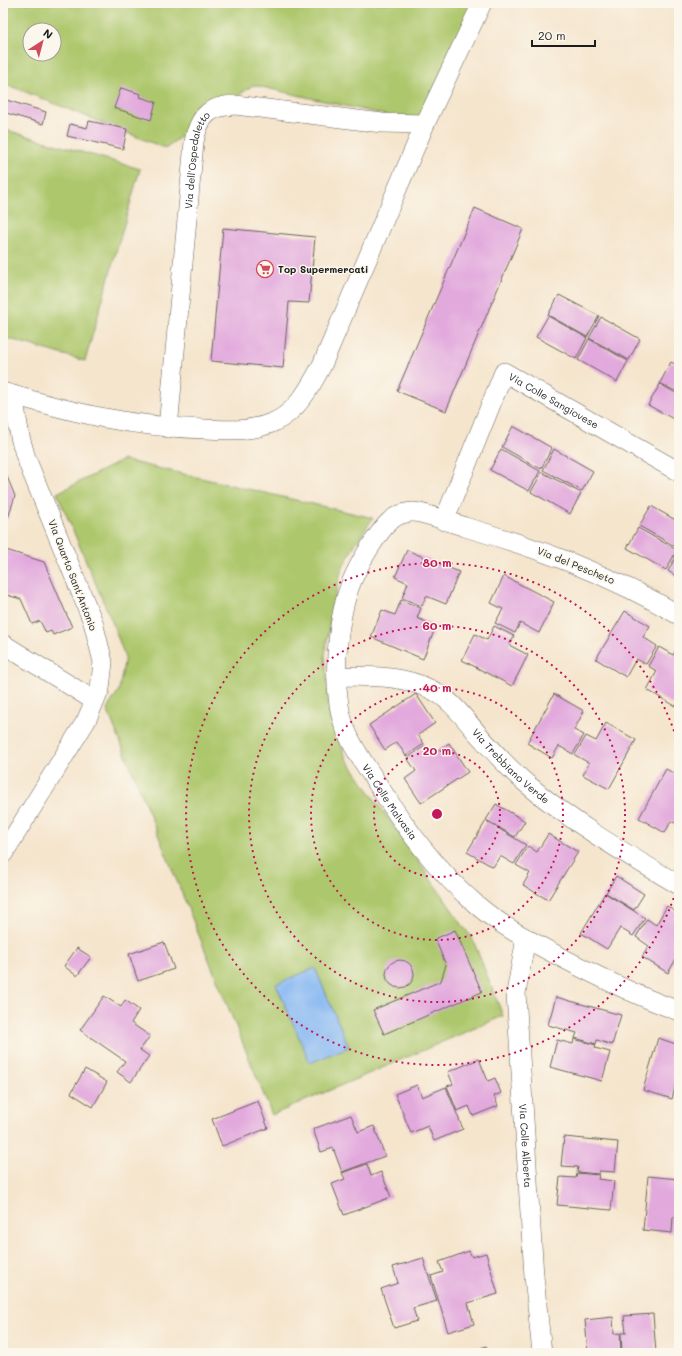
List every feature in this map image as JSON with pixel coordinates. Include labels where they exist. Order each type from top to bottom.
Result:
[{"type":"street","points":[[8,393],[75,413],[112,421],[168,428],[242,431],[275,422],[286,414],[305,394],[322,365],[425,124],[482,3]]},
{"type":"street","name":"Via dell'Ospedaletto","points":[[168,428],[194,142],[200,122],[206,114],[214,108],[235,104],[382,123],[425,124]]},
{"type":"street","name":"Via Colle Sangiovese","points":[[444,520],[504,372],[679,472]]},
{"type":"street","name":"Via Quarto Sant'Antonio","points":[[3,854],[86,721],[100,689],[103,674],[103,662],[97,635],[87,606],[26,458],[8,393]]},
{"type":"street","name":"Via Colle Malvasia","points":[[444,520],[412,512],[394,518],[362,559],[348,589],[338,635],[337,676],[339,706],[352,744],[403,824],[450,879],[479,908],[526,938],[614,984],[679,1011]]},
{"type":"street","name":"Via del Pescheto","points":[[444,520],[558,556],[640,592],[679,615]]},
{"type":"street","points":[[3,644],[95,701]]},
{"type":"street","name":"Via Trebbiano Verde","points":[[337,676],[395,677],[419,684],[438,694],[455,708],[501,760],[554,806],[607,844],[679,884]]},
{"type":"street","name":"Via Colle Alberta","points":[[526,938],[516,993],[534,1276],[542,1353]]},
{"type":"green space","points":[[3,3],[482,3],[425,124],[253,85],[165,148],[3,83]]},
{"type":"green space","points":[[3,129],[140,169],[85,361],[3,337]]},
{"type":"green space","points":[[123,460],[373,518],[355,544],[341,571],[330,620],[325,655],[330,716],[346,758],[473,940],[503,1016],[272,1115],[107,709],[119,690],[125,657],[113,624],[57,493]]},
{"type":"water","points":[[315,968],[349,1047],[310,1063],[276,984]]},
{"type":"building","points":[[121,88],[141,94],[140,97],[156,102],[151,120],[114,108]]},
{"type":"building","points":[[3,99],[46,112],[43,124],[3,112]]},
{"type":"building","points":[[89,121],[127,129],[123,149],[67,136],[70,124],[87,128]]},
{"type":"building","points":[[475,208],[523,229],[446,411],[397,391]]},
{"type":"building","name":"Top Supermercati","points":[[223,228],[315,237],[309,303],[289,302],[283,368],[211,361]]},
{"type":"building","points":[[559,295],[599,316],[587,337],[548,315]]},
{"type":"building","points":[[548,316],[587,338],[576,359],[536,337]]},
{"type":"building","points":[[601,317],[640,339],[629,360],[589,338]]},
{"type":"building","points":[[589,339],[628,361],[617,382],[578,360]]},
{"type":"building","points":[[671,362],[679,366],[679,393],[660,383]]},
{"type":"building","points":[[660,384],[679,395],[679,422],[648,405]]},
{"type":"building","points":[[513,426],[552,448],[541,469],[502,447]]},
{"type":"building","points":[[501,449],[540,471],[529,491],[490,470]]},
{"type":"building","points":[[554,449],[593,471],[582,491],[543,470]]},
{"type":"building","points":[[3,467],[15,496],[8,518],[3,516]]},
{"type":"building","points":[[542,472],[581,493],[570,514],[531,492]]},
{"type":"building","points":[[651,506],[679,522],[678,548],[639,526]]},
{"type":"building","points":[[638,528],[677,550],[666,570],[627,548]]},
{"type":"building","points":[[3,549],[44,562],[72,627],[53,635],[51,631],[46,633],[40,621],[32,624],[21,599],[3,594]]},
{"type":"building","points":[[407,550],[459,572],[446,604],[426,596],[422,606],[402,598],[408,583],[395,577]]},
{"type":"building","points":[[679,551],[679,578],[668,571]]},
{"type":"building","points":[[504,576],[554,602],[539,633],[520,623],[515,633],[495,623],[503,609],[491,603]]},
{"type":"building","points":[[401,600],[421,608],[417,618],[436,626],[423,659],[371,637],[382,610],[395,615]]},
{"type":"building","points":[[625,611],[650,626],[643,637],[657,646],[646,664],[636,659],[626,677],[596,659]]},
{"type":"building","points":[[494,626],[514,636],[509,645],[528,655],[512,686],[462,660],[475,634],[487,640]]},
{"type":"building","points":[[679,645],[679,703],[677,707],[647,690],[657,671],[648,666],[659,647],[673,655]]},
{"type":"building","points":[[416,694],[435,723],[418,735],[424,744],[406,756],[397,742],[385,750],[369,725]]},
{"type":"building","points":[[554,694],[584,711],[574,730],[584,735],[573,754],[559,746],[552,758],[527,743]]},
{"type":"building","points":[[606,723],[636,740],[609,789],[583,775],[589,763],[575,755],[586,736],[596,741]]},
{"type":"building","points":[[449,743],[468,772],[421,803],[405,779],[416,771],[407,758],[425,746],[431,755]]},
{"type":"building","points":[[666,769],[679,776],[679,825],[671,821],[665,833],[639,818]]},
{"type":"building","points":[[496,804],[525,821],[515,837],[486,820]]},
{"type":"building","points":[[486,821],[526,845],[514,864],[500,856],[493,867],[467,852]]},
{"type":"building","points":[[548,834],[578,852],[548,900],[523,885],[530,873],[516,865],[528,846],[537,852]]},
{"type":"building","points":[[616,876],[644,894],[634,910],[606,893]]},
{"type":"building","points":[[605,893],[645,918],[633,936],[620,928],[607,949],[581,933]]},
{"type":"building","points":[[667,906],[679,914],[679,954],[668,973],[642,957],[649,946],[636,937],[647,919],[656,925]]},
{"type":"building","points":[[455,930],[482,992],[384,1034],[373,1010],[441,981],[446,965],[435,939]]},
{"type":"building","points":[[164,942],[174,969],[138,981],[129,954]]},
{"type":"building","points":[[77,948],[91,957],[77,976],[64,966]]},
{"type":"building","points":[[400,960],[406,961],[410,964],[413,968],[413,980],[410,984],[406,987],[400,988],[394,987],[390,984],[387,980],[386,974],[387,968],[390,964],[394,961]]},
{"type":"building","points":[[104,996],[121,1007],[125,1000],[139,1010],[131,1023],[150,1036],[140,1050],[149,1056],[131,1082],[117,1072],[125,1061],[80,1030]]},
{"type":"building","points":[[556,997],[621,1015],[612,1045],[597,1040],[596,1044],[575,1038],[577,1033],[548,1025]]},
{"type":"building","points":[[658,1038],[679,1045],[679,1085],[676,1084],[672,1099],[643,1090]]},
{"type":"building","points":[[574,1039],[596,1045],[595,1048],[610,1052],[602,1081],[550,1067],[557,1040],[573,1044]]},
{"type":"building","points":[[479,1059],[488,1081],[495,1078],[501,1093],[494,1096],[498,1106],[473,1116],[469,1106],[457,1111],[447,1086],[453,1084],[448,1072]]},
{"type":"building","points":[[85,1069],[107,1082],[93,1107],[71,1093]]},
{"type":"building","points":[[417,1085],[422,1097],[446,1087],[463,1129],[434,1141],[428,1126],[411,1133],[395,1094]]},
{"type":"building","points":[[258,1101],[268,1128],[222,1146],[212,1119]]},
{"type":"building","points":[[351,1115],[358,1132],[374,1126],[385,1156],[342,1172],[333,1148],[321,1152],[313,1129]]},
{"type":"building","points":[[564,1137],[618,1142],[615,1172],[599,1171],[599,1174],[577,1172],[578,1167],[561,1166]]},
{"type":"building","points":[[367,1164],[371,1176],[381,1172],[391,1197],[344,1215],[332,1184],[345,1179],[342,1173]]},
{"type":"building","points":[[577,1173],[599,1175],[598,1179],[614,1181],[611,1210],[557,1205],[560,1177],[576,1178]]},
{"type":"building","points":[[648,1176],[678,1179],[678,1217],[673,1217],[672,1233],[643,1230]]},
{"type":"building","points":[[469,1251],[472,1257],[486,1253],[498,1294],[468,1303],[474,1324],[448,1332],[431,1276],[443,1272],[439,1262]]},
{"type":"building","points":[[423,1258],[437,1301],[413,1308],[417,1321],[394,1328],[381,1289],[398,1283],[393,1267]]},
{"type":"building","points":[[653,1314],[656,1353],[622,1353],[621,1333],[626,1333],[624,1316]]},
{"type":"building","points":[[613,1317],[614,1334],[620,1333],[621,1353],[588,1353],[585,1320]]},
{"type":"building","points":[[486,1346],[490,1353],[469,1353]]},
{"type":"place","name":"Top Supermercati","points":[[265,269]]}]
